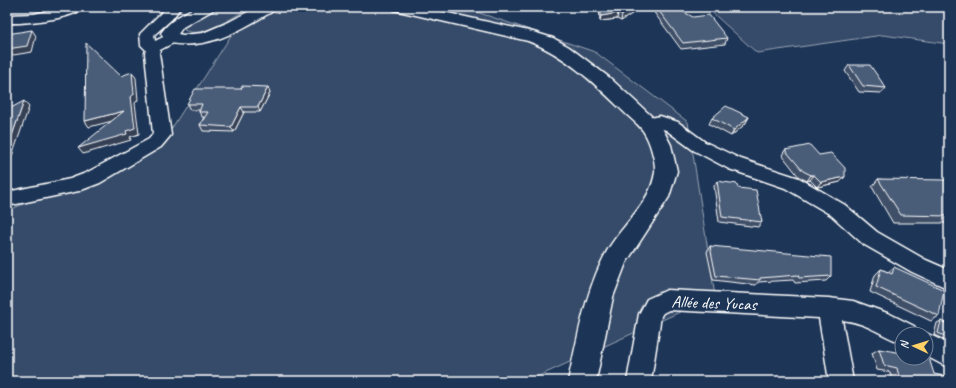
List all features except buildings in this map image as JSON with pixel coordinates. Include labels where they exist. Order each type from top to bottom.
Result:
[{"type":"main road","points":[[207,7],[177,24],[170,33],[172,38],[184,41],[204,38],[270,7]]},
{"type":"main road","points":[[400,7],[533,37],[546,42],[563,51],[604,82],[653,129],[661,145],[666,171],[658,196],[616,258],[600,297],[582,381]]},
{"type":"street","points":[[11,22],[49,16],[77,7]]},
{"type":"street","points":[[154,48],[148,45],[147,34],[167,16],[174,7]]},
{"type":"street","points":[[7,199],[72,186],[93,178],[155,143],[162,135],[152,53],[154,48],[172,38]]},
{"type":"street","points":[[648,124],[660,122],[672,126],[699,146],[735,164],[792,183],[838,210],[870,238],[919,266],[949,280]]},
{"type":"street","name":"Allée des Yucas","points":[[639,381],[650,314],[655,306],[662,301],[829,308],[853,311],[882,321],[894,328]]},
{"type":"street","points":[[829,308],[841,381]]},
{"type":"street","points":[[934,348],[949,356]]},
{"type":"shaded area","points":[[219,7],[251,7],[218,26],[200,32],[184,30],[184,27]]},
{"type":"shaded area","points":[[261,7],[462,7],[595,52],[688,122],[715,296],[528,381],[7,381],[7,211],[161,145],[239,23]]},
{"type":"shaded area","points":[[706,7],[949,7],[949,44],[883,35],[757,53]]}]
